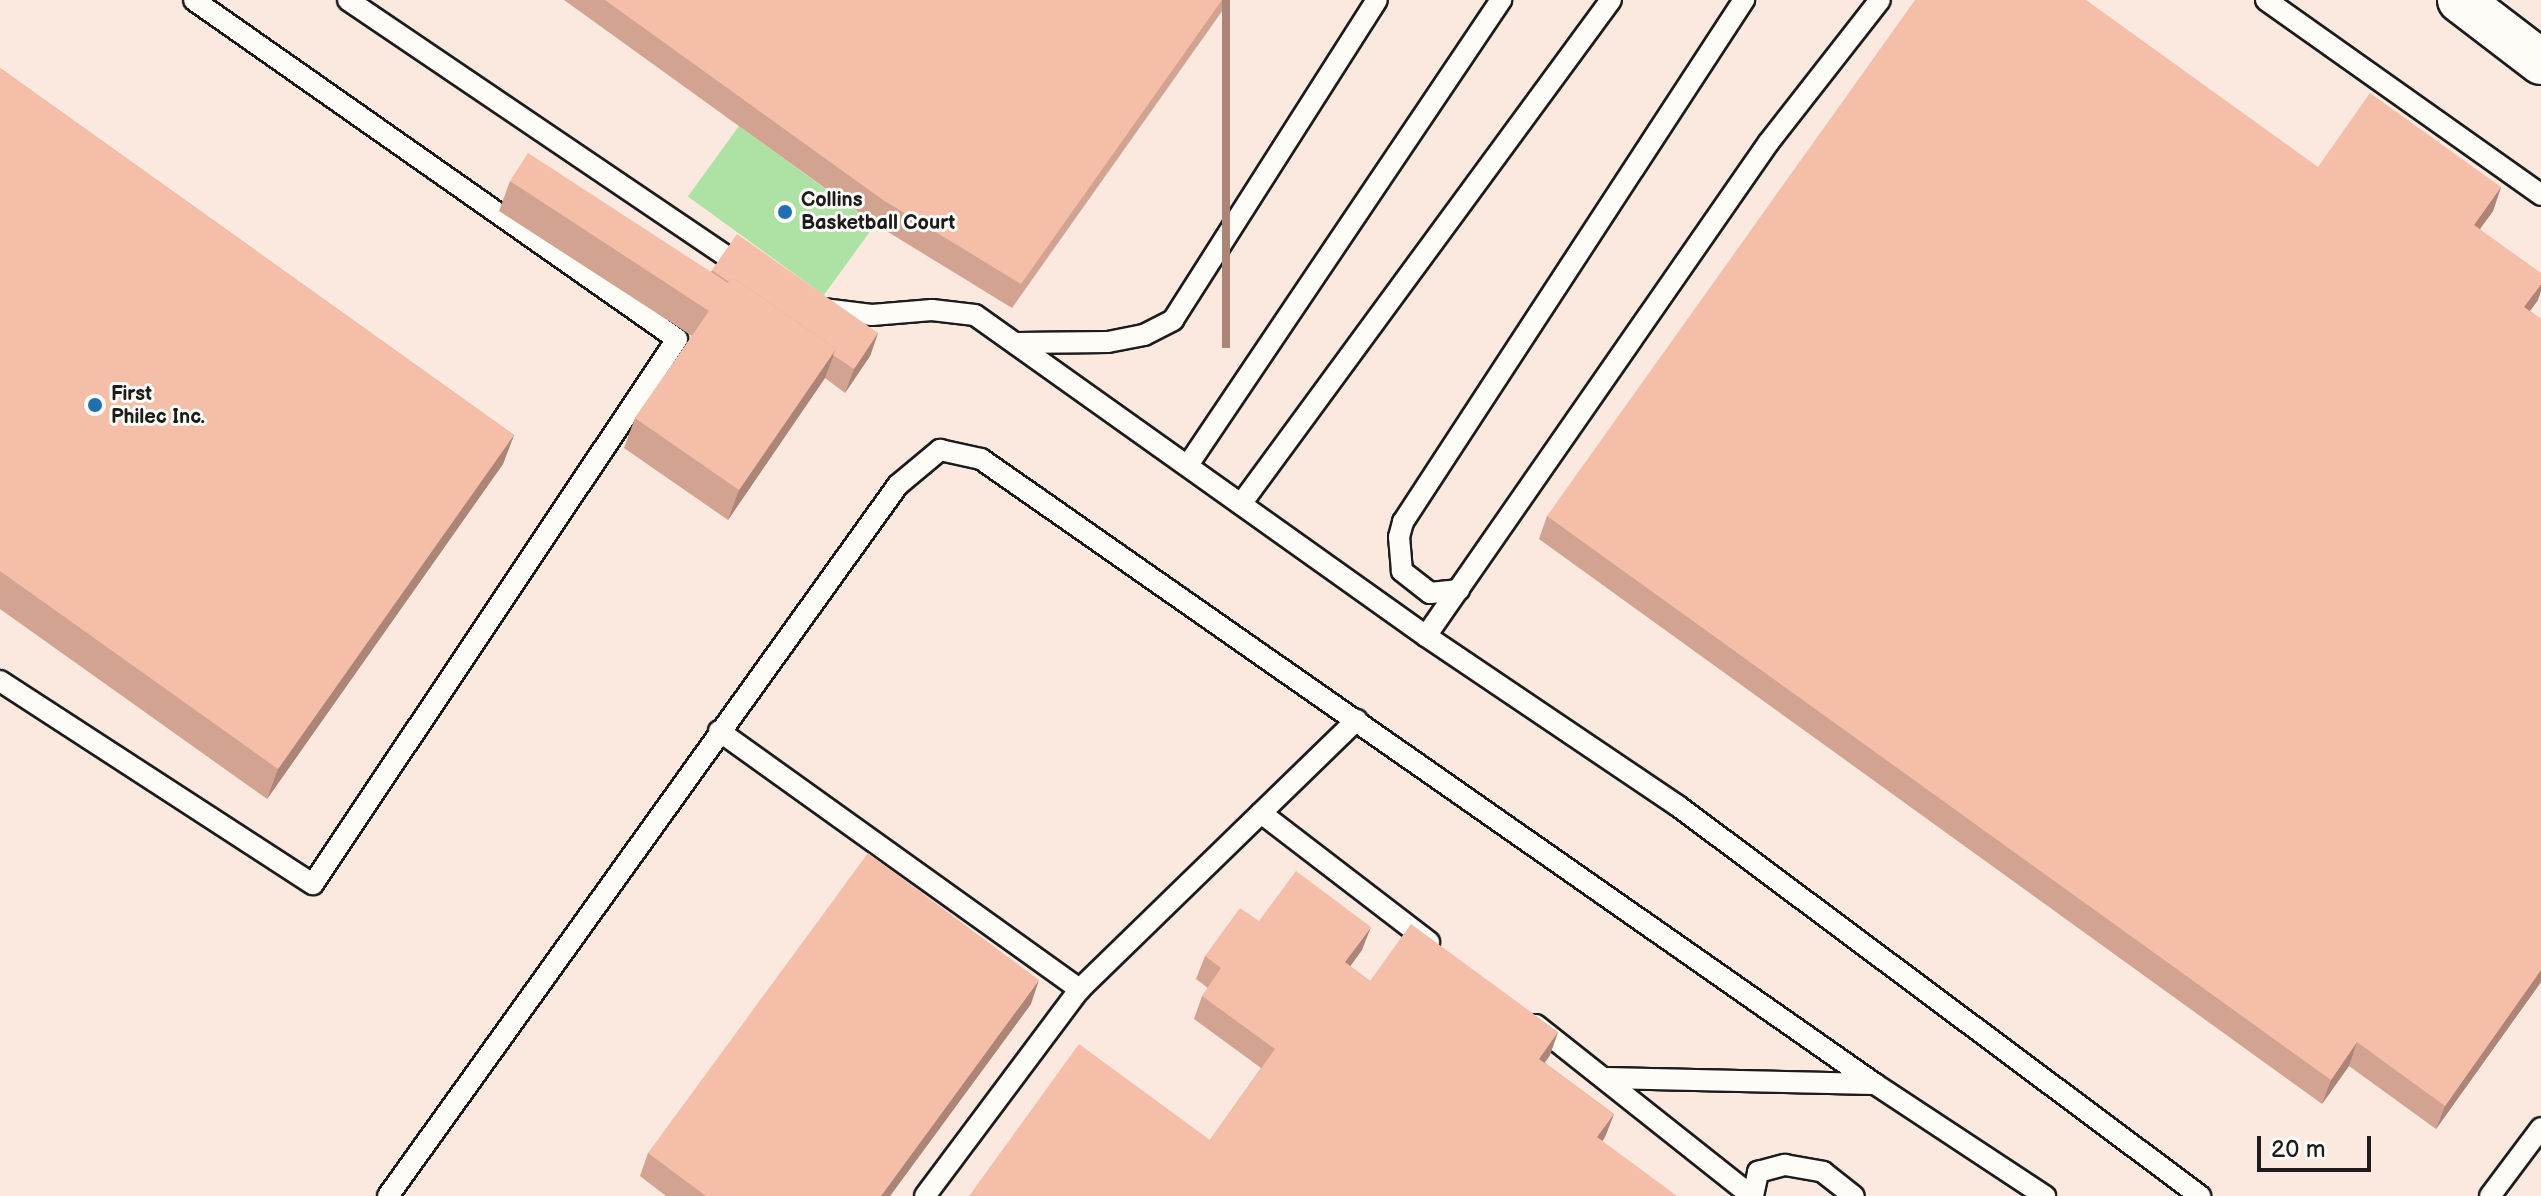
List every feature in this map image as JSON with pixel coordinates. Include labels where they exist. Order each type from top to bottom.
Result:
[{"type":"street","points":[[2460,0],[2541,62]]},
{"type":"lane","points":[[0,681],[313,884],[677,339],[194,0]]},
{"type":"lane","points":[[348,0],[763,280]]},
{"type":"lane","points":[[1017,343],[1108,342],[1144,335],[1173,320],[1377,0]]},
{"type":"lane","points":[[1188,465],[1501,0]]},
{"type":"lane","points":[[1241,504],[1611,0]]},
{"type":"lane","points":[[1459,590],[1430,593],[1402,571],[1398,552],[1403,522],[1744,0]]},
{"type":"lane","points":[[1426,636],[1769,142],[1880,0]]},
{"type":"lane","points":[[2266,0],[2541,195]]},
{"type":"lane","points":[[802,306],[872,315],[932,310],[975,315],[1426,636],[1678,806],[2200,1196]]},
{"type":"lane","points":[[388,1196],[898,485],[940,450],[981,459],[1875,1084],[2045,1196]]},
{"type":"lane","points":[[925,1196],[1080,989],[1357,720]]},
{"type":"lane","points":[[719,731],[1080,989]]},
{"type":"lane","points":[[1261,813],[1445,955]]},
{"type":"lane","points":[[1519,1012],[1752,1196],[1758,1172],[1785,1165],[1823,1172],[1854,1196]]},
{"type":"lane","points":[[1605,1078],[1875,1084]]},
{"type":"lane","points":[[2490,1196],[2541,1128]]},
{"type":"shaded area","points":[[0,0],[2541,0],[2541,1196],[0,1196]]},
{"type":"green space","name":"Collins Basketball Court","points":[[739,126],[875,225],[824,295],[688,196]]},
{"type":"building","points":[[605,0],[1222,0],[1021,284],[883,200]]},
{"type":"building","points":[[1915,0],[2086,0],[2318,167],[2370,93],[2501,187],[2474,225],[2541,273],[2541,284],[2524,307],[2541,319],[2541,970],[2445,1106],[2357,1042],[2331,1080],[1547,516]]},
{"type":"building","points":[[0,68],[514,435],[278,769],[0,571]]},
{"type":"building","points":[[528,153],[728,283],[732,277],[836,349],[739,490],[635,418],[709,311],[510,181]]},
{"type":"building","points":[[737,234],[878,333],[854,369],[833,355],[836,349],[732,277],[729,282],[712,270]]},
{"type":"building","points":[[868,853],[1039,980],[881,1196],[706,1196],[648,1153]]},
{"type":"building","points":[[1296,871],[1371,927],[1345,962],[1370,981],[1411,924],[1558,1032],[1539,1059],[1614,1114],[1597,1137],[1677,1196],[969,1196],[1079,1044],[1210,1140],[1275,1049],[1202,996],[1221,968],[1205,956],[1240,908],[1259,921]]},
{"type":"place","name":"Collins Basketball Court","points":[[785,212]]},
{"type":"place","name":"First Philec Inc.","points":[[95,405]]}]
